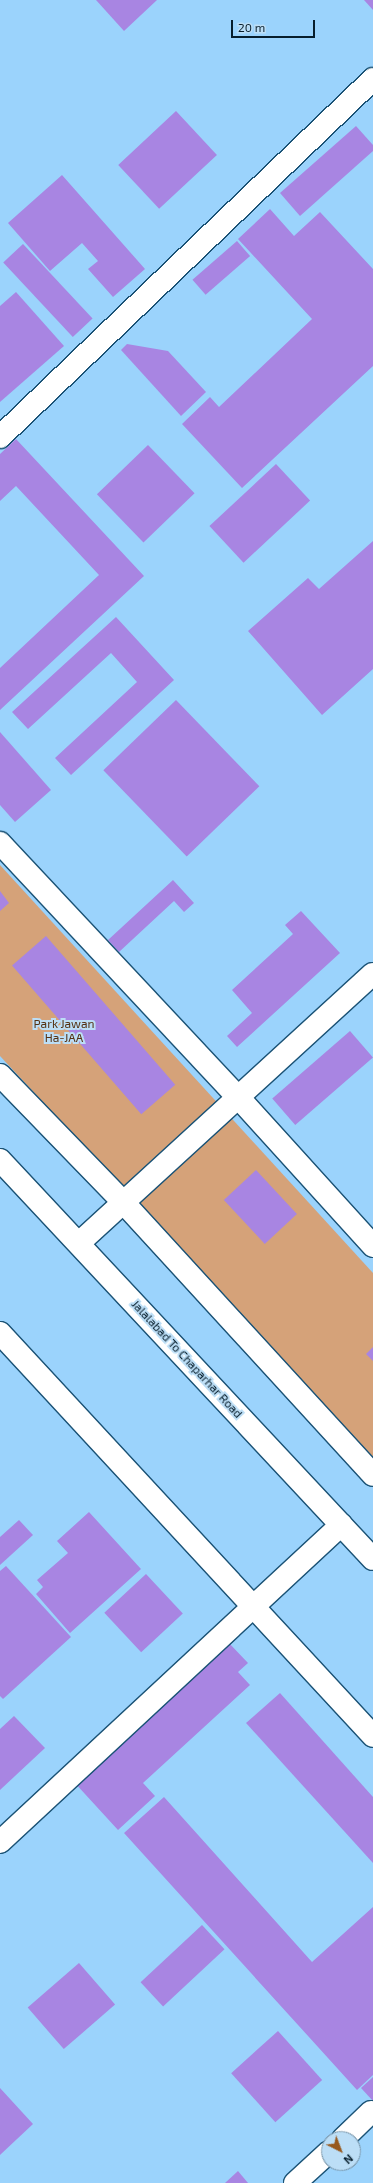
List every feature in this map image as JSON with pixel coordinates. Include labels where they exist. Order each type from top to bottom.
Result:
[{"type":"street","points":[[0,437],[373,79]]},
{"type":"street","points":[[0,843],[238,1097],[373,1246]]},
{"type":"street","points":[[79,1243],[122,1202],[373,974]]},
{"type":"street","points":[[0,1075],[122,1202],[373,1475]]},
{"type":"street","name":"Jalalabad To Chaparhar Road","points":[[0,1160],[373,1559]]},
{"type":"street","points":[[0,1333],[373,1736]]},
{"type":"street","points":[[0,1842],[254,1608],[341,1525]]},
{"type":"street","points":[[352,2131],[372,2112]]},
{"type":"street","points":[[295,2183],[321,2159]]},
{"type":"green space","name":"Park Jawan Ha-JAA","points":[[0,865],[373,1273],[373,1457],[0,1056]]},
{"type":"building","points":[[96,0],[157,0],[124,31]]},
{"type":"building","points":[[364,0],[373,0],[373,10]]},
{"type":"building","points":[[176,111],[217,155],[159,209],[118,165]]},
{"type":"building","points":[[356,126],[373,145],[373,151],[300,216],[280,193]]},
{"type":"building","points":[[62,175],[145,269],[113,297],[88,269],[98,261],[82,243],[50,271],[8,223]]},
{"type":"building","points":[[270,209],[294,236],[320,212],[373,269],[373,366],[242,488],[182,424],[210,397],[219,407],[312,319],[238,239]]},
{"type":"building","points":[[237,241],[250,256],[206,295],[192,280]]},
{"type":"building","points":[[23,244],[93,319],[73,337],[3,262]]},
{"type":"building","points":[[16,292],[64,346],[0,402],[0,306]]},
{"type":"building","points":[[127,344],[168,351],[206,392],[181,416],[121,350]]},
{"type":"building","points":[[16,439],[144,576],[0,710],[0,668],[99,575],[16,486],[0,501],[0,454]]},
{"type":"building","points":[[148,445],[195,493],[143,543],[97,494]]},
{"type":"building","points":[[276,464],[310,501],[244,563],[209,526]]},
{"type":"building","points":[[373,541],[373,669],[322,715],[248,631],[308,578],[319,589]]},
{"type":"building","points":[[116,617],[174,680],[71,775],[55,758],[137,682],[111,653],[28,729],[12,712]]},
{"type":"building","points":[[176,700],[259,786],[187,856],[103,770]]},
{"type":"building","points":[[0,732],[51,790],[15,822],[0,805]]},
{"type":"building","points":[[173,880],[194,903],[184,912],[174,901],[119,952],[108,940]]},
{"type":"building","points":[[0,891],[9,903],[0,911]]},
{"type":"building","points":[[301,911],[340,953],[237,1047],[227,1036],[252,1013],[232,990],[293,934],[285,925]]},
{"type":"building","points":[[46,936],[175,1085],[141,1114],[12,966]]},
{"type":"building","points":[[350,1031],[373,1057],[295,1125],[272,1099]]},
{"type":"building","points":[[256,1170],[297,1214],[265,1244],[224,1200]]},
{"type":"building","points":[[373,1347],[373,1361],[366,1354]]},
{"type":"building","points":[[89,1512],[141,1569],[70,1633],[36,1594],[43,1587],[37,1580],[68,1553],[57,1541]]},
{"type":"building","points":[[19,1520],[33,1535],[0,1565],[0,1537]]},
{"type":"building","points":[[6,1566],[71,1637],[3,1699],[0,1696],[0,1571]]},
{"type":"building","points":[[146,1574],[183,1613],[141,1652],[104,1613]]},
{"type":"building","points":[[228,1642],[248,1663],[238,1672],[250,1685],[143,1783],[155,1796],[118,1830],[74,1782]]},
{"type":"building","points":[[280,1693],[373,1797],[373,1863],[246,1723]]},
{"type":"building","points":[[14,1716],[45,1748],[0,1790],[0,1729]]},
{"type":"building","points":[[164,1797],[312,1962],[373,1907],[373,2075],[357,2090],[124,1833]]},
{"type":"building","points":[[202,1925],[225,1949],[163,2006],[141,1982]]},
{"type":"building","points":[[79,1963],[115,2005],[64,2049],[28,2008]]},
{"type":"building","points":[[278,2031],[322,2080],[275,2122],[231,2073]]},
{"type":"building","points":[[373,2077],[373,2101],[361,2088]]},
{"type":"building","points":[[0,2088],[33,2124],[0,2155]]},
{"type":"building","points":[[238,2171],[248,2183],[225,2183]]}]
